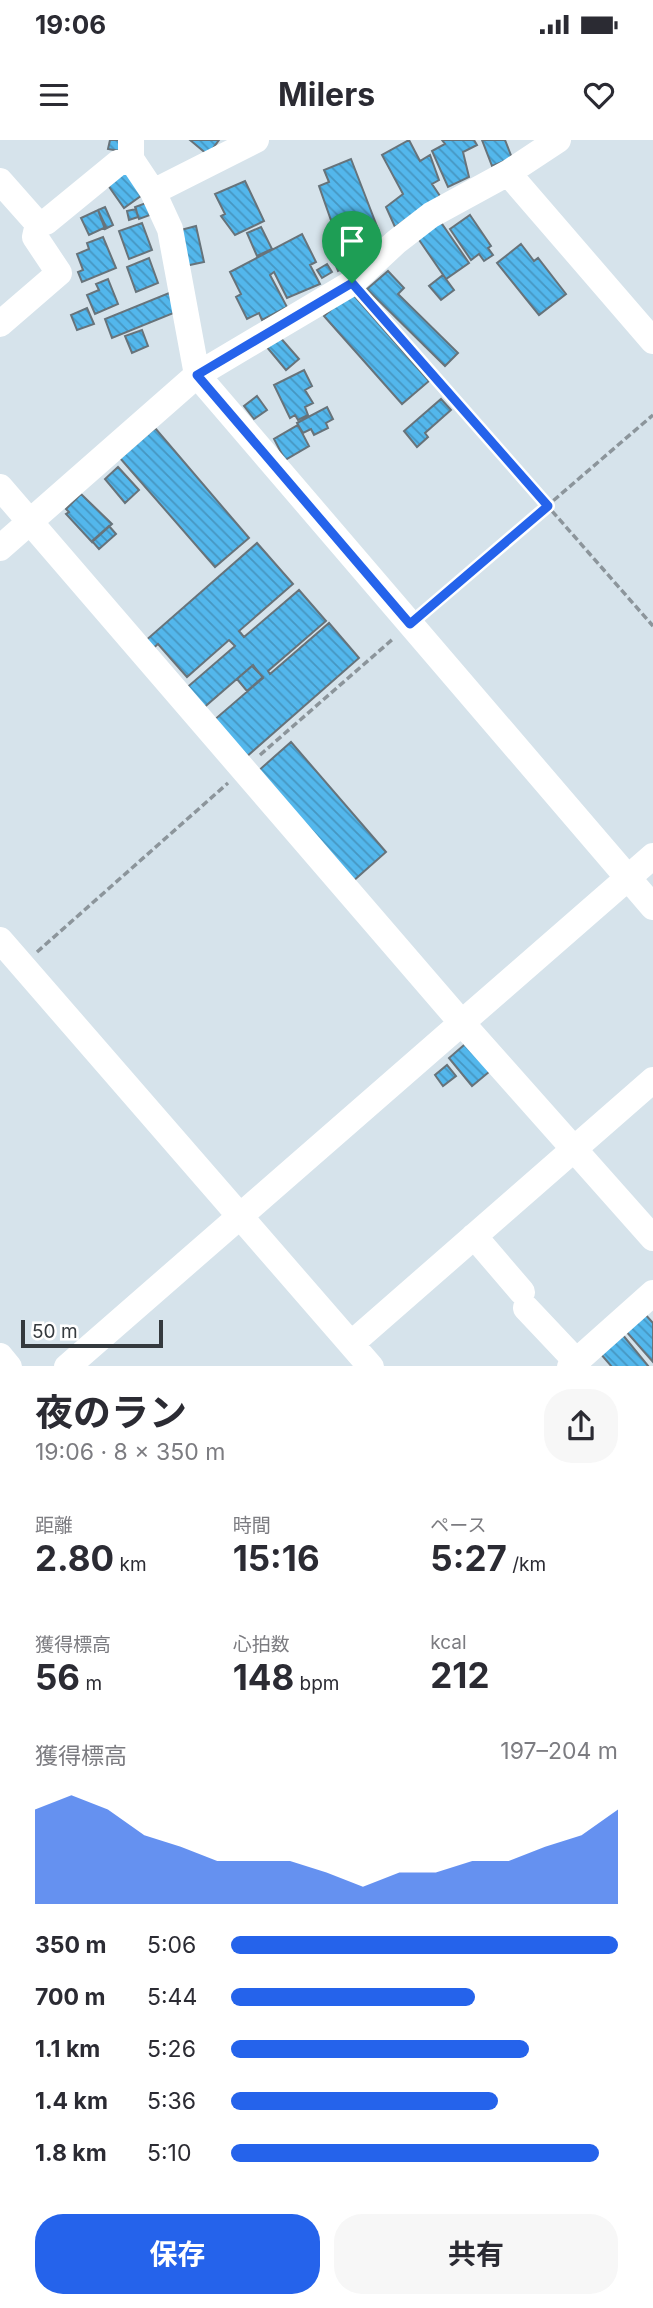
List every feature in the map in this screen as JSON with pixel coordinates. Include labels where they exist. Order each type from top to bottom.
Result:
[{"type":"street","points":[[153,192],[256,140]]},
{"type":"street","points":[[0,548],[197,375],[352,283],[396,242],[431,215],[508,173],[558,140]]},
{"type":"street","points":[[38,224],[46,222],[118,163],[131,149],[170,229],[197,375],[653,907]]},
{"type":"street","points":[[508,173],[653,341]]},
{"type":"street","points":[[0,181],[38,224]]},
{"type":"street","points":[[0,324],[59,273],[35,237],[38,224]]},
{"type":"street","points":[[0,487],[461,1022],[653,1238]]},
{"type":"street","points":[[68,1366],[653,856]]},
{"type":"street","points":[[0,940],[370,1366]]},
{"type":"street","points":[[351,1344],[653,1080]]},
{"type":"street","points":[[474,1237],[573,1364],[653,1293]]},
{"type":"path","points":[[352,283],[653,626]]},
{"type":"path","points":[[22,965],[410,624],[653,415]]},
{"type":"building","points":[[110,140],[122,140],[120,151],[108,149]]},
{"type":"building","points":[[190,140],[219,140],[208,155]]},
{"type":"building","points":[[409,140],[420,161],[430,155],[439,180],[432,184],[440,196],[395,227],[386,207],[403,194],[382,155]]},
{"type":"building","points":[[442,140],[474,140],[477,145],[463,152],[469,177],[448,187],[432,151],[445,144]]},
{"type":"building","points":[[482,140],[505,140],[512,158],[492,166]]},
{"type":"building","points":[[351,159],[378,229],[373,230],[378,241],[365,247],[367,252],[356,257],[345,236],[341,237],[336,225],[333,226],[319,186],[329,182],[324,170]]},
{"type":"building","points":[[126,166],[145,193],[124,208],[105,181]]},
{"type":"building","points":[[245,181],[264,221],[235,235],[221,216],[225,214],[215,194]]},
{"type":"building","points":[[146,203],[150,215],[139,219],[135,207]]},
{"type":"building","points":[[105,207],[113,225],[105,229],[98,210]]},
{"type":"building","points":[[136,209],[138,217],[129,220],[127,211]]},
{"type":"building","points":[[98,210],[106,227],[89,235],[81,218]]},
{"type":"building","points":[[470,215],[491,246],[488,248],[493,255],[484,261],[479,254],[471,260],[450,229]]},
{"type":"building","points":[[438,218],[469,263],[446,279],[415,234]]},
{"type":"building","points":[[142,223],[152,250],[129,259],[119,231]]},
{"type":"building","points":[[196,226],[204,262],[185,266],[177,231]]},
{"type":"building","points":[[261,227],[272,249],[257,256],[247,233]]},
{"type":"building","points":[[302,234],[316,262],[310,265],[320,284],[287,298],[274,272],[270,275],[287,307],[262,320],[259,313],[247,319],[236,297],[241,294],[230,272]]},
{"type":"building","points":[[103,237],[116,268],[82,282],[78,272],[83,270],[77,254],[89,249],[87,243]]},
{"type":"building","points":[[347,242],[356,263],[338,271],[332,256],[343,251],[340,245]]},
{"type":"building","points":[[521,244],[534,261],[538,258],[566,294],[539,315],[497,263]]},
{"type":"building","points":[[149,258],[158,283],[136,292],[127,267]]},
{"type":"building","points":[[327,264],[332,272],[322,278],[317,270]]},
{"type":"building","points":[[388,271],[404,288],[398,294],[458,353],[445,366],[367,289]]},
{"type":"building","points":[[443,275],[454,290],[441,300],[429,286]]},
{"type":"building","points":[[108,279],[118,304],[95,314],[87,295],[99,290],[96,284]]},
{"type":"building","points":[[351,292],[429,381],[402,404],[324,316]]},
{"type":"building","points":[[169,293],[176,312],[112,338],[105,319]]},
{"type":"building","points":[[87,308],[94,324],[77,330],[71,315]]},
{"type":"building","points":[[142,330],[148,346],[132,353],[125,336]]},
{"type":"building","points":[[278,335],[299,359],[286,370],[266,346]]},
{"type":"building","points":[[304,370],[312,386],[305,390],[313,403],[305,407],[308,415],[298,420],[295,415],[290,418],[274,385]]},
{"type":"building","points":[[257,396],[267,410],[254,419],[244,406]]},
{"type":"building","points":[[441,399],[451,410],[425,433],[428,437],[417,447],[404,431]]},
{"type":"building","points":[[327,407],[333,419],[326,423],[328,428],[314,435],[311,429],[303,433],[297,423]]},
{"type":"building","points":[[298,425],[309,446],[285,460],[274,439]]},
{"type":"building","points":[[155,428],[249,538],[215,567],[120,458]]},
{"type":"building","points":[[118,467],[139,490],[125,503],[105,479]]},
{"type":"building","points":[[81,494],[112,524],[92,542],[66,514],[69,512],[66,509]]},
{"type":"building","points":[[109,526],[116,534],[99,549],[92,541]]},
{"type":"building","points":[[257,543],[293,584],[239,631],[244,637],[299,590],[326,621],[268,671],[270,674],[329,623],[359,658],[245,758],[213,721],[263,678],[253,665],[201,710],[184,690],[235,646],[229,640],[187,677],[158,644],[151,650],[144,642]]},
{"type":"building","points":[[252,666],[263,677],[247,691],[237,679]]},
{"type":"building","points":[[291,742],[386,852],[352,882],[257,772]]},
{"type":"building","points":[[471,1039],[495,1067],[472,1086],[449,1058]]},
{"type":"building","points":[[447,1065],[456,1076],[443,1086],[435,1075]]},
{"type":"building","points":[[644,1313],[653,1323],[653,1362],[625,1330]]},
{"type":"building","points":[[622,1334],[648,1366],[611,1366],[600,1353]]},
{"type":"route","points":[[352,283],[548,506],[410,624],[197,375],[352,283]]}]
